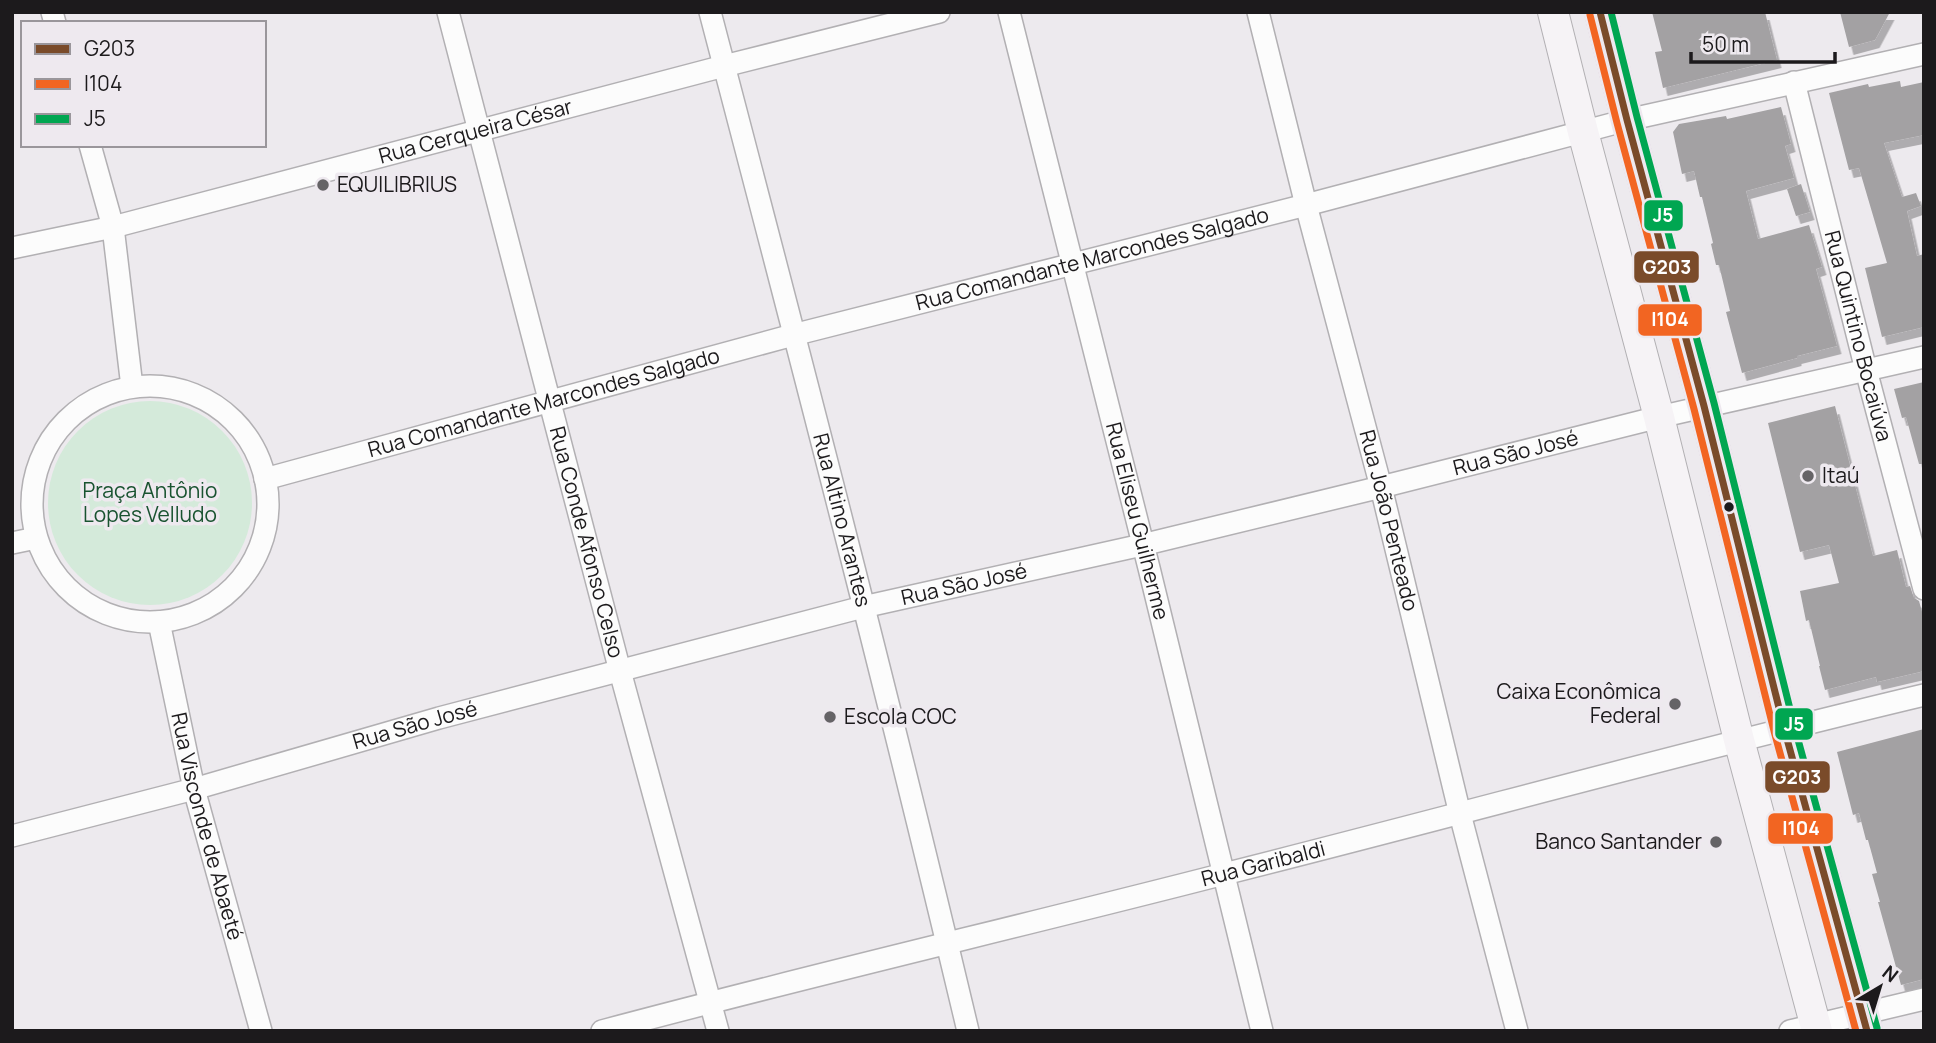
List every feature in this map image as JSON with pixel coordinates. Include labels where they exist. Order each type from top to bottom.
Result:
[{"type":"main road","points":[[1553,12],[1659,416],[1807,1029]]},
{"type":"main road","points":[[1600,12],[1704,406],[1784,728],[1865,1022]]},
{"type":"street","name":"Rua Conde Afonso Celso","points":[[448,12],[620,671],[718,1031]]},
{"type":"street","name":"Rua Altino Arantes","points":[[710,12],[863,607],[968,1031]]},
{"type":"street","name":"Rua Cerqueira César","points":[[12,248],[113,227],[939,12]]},
{"type":"street","name":"Rua Eliseu Guilherme","points":[[1009,12],[1262,1031]]},
{"type":"street","name":"Rua João Penteado","points":[[1258,12],[1517,1031]]},
{"type":"street","name":"Rua Comandante Marcondes Salgado","points":[[265,479],[793,335],[1306,205],[1627,120],[1924,54]]},
{"type":"street","name":"Rua Quintino Bocaiúva","points":[[1794,82],[1924,589]]},
{"type":"street","points":[[91,147],[113,227],[132,387]]},
{"type":"street","name":"Rua São José","points":[[12,836],[194,789],[439,718],[863,607],[1381,488],[1659,416],[1924,358]]},
{"type":"street","points":[[132,387],[169,387],[203,398],[231,418],[253,446],[265,479],[268,512],[261,545],[245,575],[222,599],[192,615],[159,622],[119,618],[83,601],[54,573],[36,538],[31,504],[36,470],[50,439],[73,413],[102,395],[132,387]]},
{"type":"street","points":[[12,543],[36,538]]},
{"type":"street","name":"Rua Visconde de Abaeté","points":[[159,622],[194,789],[261,1031]]},
{"type":"street","name":"Rua Garibaldi","points":[[602,1031],[1460,814],[1784,728],[1924,695]]},
{"type":"street","points":[[1807,1029],[1865,1022],[1924,999]]},
{"type":"green space","name":"Praça Antônio Lopes Velludo","points":[[150,401],[189,409],[207,418],[222,431],[235,446],[244,464],[252,503],[244,542],[235,560],[222,575],[207,588],[189,597],[150,605],[111,597],[93,588],[78,575],[65,560],[56,542],[48,503],[56,464],[65,446],[78,431],[93,418],[111,409]]},
{"type":"building","points":[[1652,12],[1765,12],[1777,60],[1663,88],[1655,52],[1662,51]]},
{"type":"building","points":[[1840,12],[1890,12],[1875,40],[1849,47]]},
{"type":"building","points":[[1900,81],[1901,87],[1924,82],[1924,135],[1884,143],[1902,197],[1916,193],[1921,206],[1907,211],[1917,256],[1924,254],[1924,327],[1882,337],[1865,268],[1887,263],[1859,168],[1849,170],[1829,93],[1868,84],[1869,87]]},
{"type":"building","points":[[1781,107],[1791,144],[1785,146],[1794,178],[1746,191],[1758,239],[1809,225],[1822,267],[1816,269],[1837,346],[1742,373],[1702,197],[1694,171],[1682,174],[1673,132],[1679,124],[1726,116],[1727,119]]},
{"type":"building","points":[[1801,184],[1810,212],[1796,216],[1787,189]]},
{"type":"building","points":[[1924,382],[1924,464],[1919,464],[1906,417],[1902,418],[1894,389]]},
{"type":"building","points":[[1835,406],[1873,556],[1897,550],[1906,587],[1910,586],[1914,598],[1919,601],[1924,619],[1924,671],[1877,682],[1876,677],[1825,690],[1800,591],[1839,583],[1829,545],[1800,552],[1768,423]]},
{"type":"building","points":[[1924,729],[1924,979],[1901,985],[1878,902],[1872,874],[1877,873],[1868,840],[1859,813],[1853,815],[1837,752]]},
{"type":"transit line","name":"G203","points":[[1600,12],[1704,406],[1784,728],[1867,1031]]},
{"type":"transit line","name":"J5","points":[[1611,12],[1714,403],[1794,725],[1877,1028]]},
{"type":"transit line","name":"I104","points":[[1590,15],[1694,409],[1774,731],[1856,1031]]},
{"type":"place","name":"EQUILIBRIUS","points":[[323,185]]},
{"type":"place","name":"Itaú","points":[[1808,476]]},
{"type":"place","name":"Caixa Econômica Federal","points":[[1675,704]]},
{"type":"place","name":"Escola COC","points":[[830,717]]},
{"type":"place","name":"Banco Santander","points":[[1716,842]]}]
